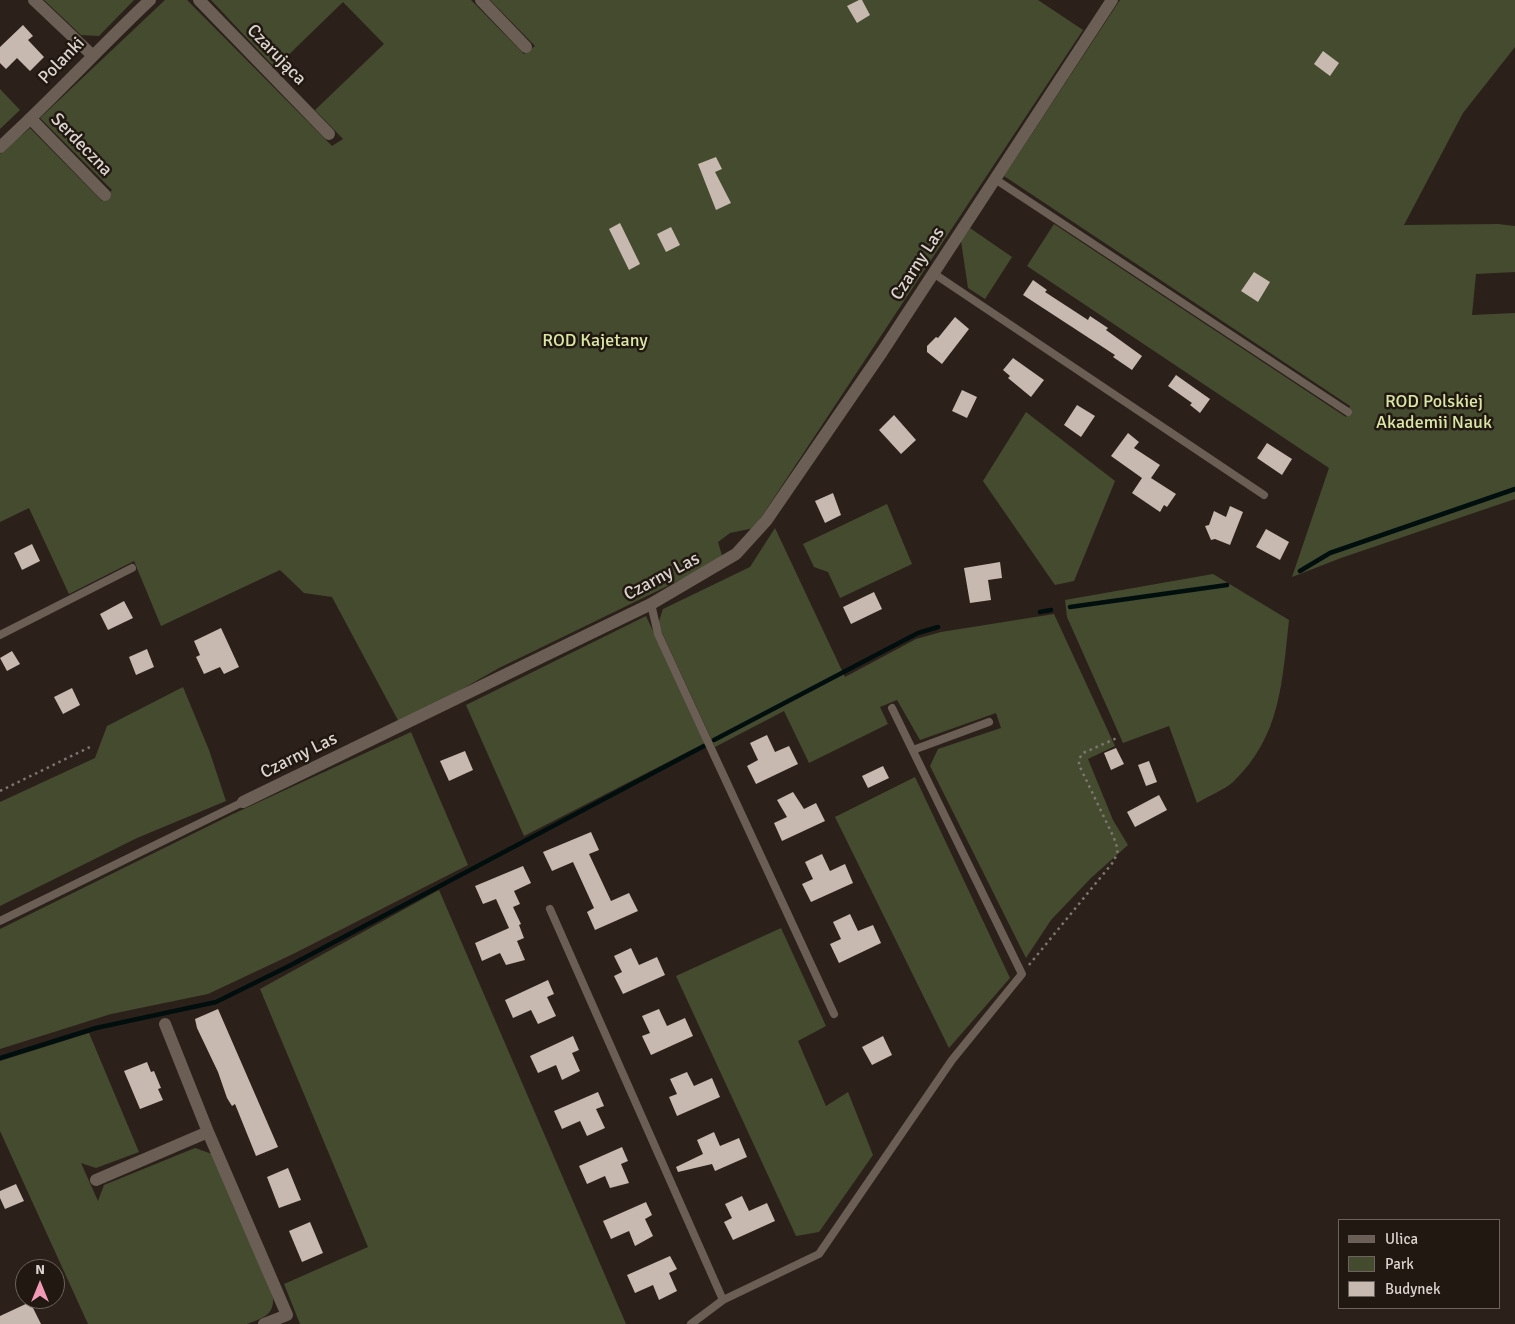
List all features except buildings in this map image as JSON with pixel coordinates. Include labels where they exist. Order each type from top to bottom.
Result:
[{"type":"street","points":[[34,0],[92,55]]},
{"type":"street","name":"Polanki","points":[[0,147],[31,119],[92,55],[150,0]]},
{"type":"street","name":"Czarująca","points":[[199,0],[329,134]]},
{"type":"street","points":[[481,0],[526,47]]},
{"type":"street","name":"Czarny Las","points":[[243,802],[651,604],[724,563],[750,540],[766,521],[933,273],[1112,0]]},
{"type":"street","name":"Serdeczna","points":[[31,119],[105,195]]},
{"type":"street","points":[[165,1024],[208,1132],[289,1319],[264,1324]]},
{"type":"street","points":[[96,1180],[208,1132]]},
{"type":"lane","points":[[995,178],[1348,412]]},
{"type":"lane","points":[[933,273],[1264,495]]},
{"type":"lane","points":[[0,635],[132,568]]},
{"type":"lane","points":[[651,604],[658,634],[834,1014]]},
{"type":"lane","points":[[691,1324],[723,1300],[819,1254],[952,1060],[1022,974],[892,708]]},
{"type":"lane","points":[[913,750],[989,722]]},
{"type":"lane","name":"Czarny Las","points":[[0,921],[243,802]]},
{"type":"lane","points":[[550,909],[723,1300]]},
{"type":"path","points":[[1022,974],[1114,861],[1118,850],[1114,838],[1080,765],[1079,759],[1083,754],[1117,738]]},
{"type":"path","points":[[0,791],[92,746]]},
{"type":"green space","points":[[44,0],[134,0],[99,36],[81,35]]},
{"type":"green space","name":"ROD Kajetany","points":[[165,0],[187,0],[332,146],[343,139],[315,110],[384,44],[343,2],[275,68],[211,0],[471,0],[524,54],[535,46],[490,0],[1038,0],[1083,30],[754,528],[730,533],[718,542],[723,559],[499,668],[400,724],[332,597],[304,593],[280,570],[161,626],[134,561],[69,594],[29,508],[0,522],[0,154],[30,128],[102,201],[112,190],[40,118]]},
{"type":"green space","name":"ROD Polskiej Akademii Nauk","points":[[1120,0],[1515,0],[1515,47],[1463,113],[1404,225],[1498,224],[1515,226],[1515,272],[1476,274],[1472,315],[1515,313],[1515,499],[1341,558],[1292,577],[1329,468],[1027,266],[1054,224],[1346,417],[1350,406],[1004,176]]},
{"type":"green space","points":[[0,89],[20,110],[0,129]]},
{"type":"green space","points":[[970,228],[1012,257],[985,299],[968,288],[961,241]]},
{"type":"green space","points":[[1026,412],[1115,481],[1074,581],[1055,585],[983,481]]},
{"type":"green space","points":[[887,504],[912,564],[840,598],[828,572],[814,567],[803,544]]},
{"type":"green space","points":[[775,528],[845,677],[916,639],[941,632],[1054,614],[1115,746],[1088,759],[1113,820],[1128,845],[1091,878],[1051,920],[1026,958],[930,766],[938,749],[1001,728],[996,713],[920,740],[897,700],[880,707],[888,724],[809,763],[784,711],[715,747],[658,624],[663,609],[750,567]]},
{"type":"green space","points":[[1213,574],[1289,620],[1281,686],[1270,727],[1261,746],[1249,764],[1233,782],[1197,803],[1169,726],[1123,743],[1067,617],[1065,600]]},
{"type":"green space","points":[[646,616],[705,743],[524,836],[466,705]]},
{"type":"green space","points":[[183,687],[209,750],[226,801],[137,838],[0,906],[0,802],[95,758],[107,726]]},
{"type":"green space","points":[[411,732],[468,865],[293,954],[208,994],[111,1014],[0,1049],[0,929],[233,814]]},
{"type":"green space","points":[[915,777],[1010,978],[949,1048],[835,817]]},
{"type":"green space","points":[[439,890],[626,1324],[300,1324],[284,1284],[368,1247],[260,989]]},
{"type":"green space","points":[[781,928],[826,1026],[798,1041],[826,1106],[848,1092],[873,1155],[819,1232],[796,1236],[676,976]]},
{"type":"green space","points":[[89,1033],[139,1152],[96,1168],[81,1163],[98,1201],[104,1185],[195,1148],[215,1155],[273,1298],[273,1304],[269,1313],[247,1324],[88,1324],[65,1274],[65,1259],[58,1259],[0,1131],[0,1061]]},
{"type":"waterway","points":[[1300,571],[1330,553],[1515,489]]},
{"type":"waterway","points":[[1070,607],[1227,585]]},
{"type":"waterway","points":[[1040,612],[1051,610]]},
{"type":"waterway","points":[[714,740],[918,633],[938,627]]},
{"type":"waterway","points":[[0,1058],[96,1028],[216,1002],[289,966],[704,746]]}]
